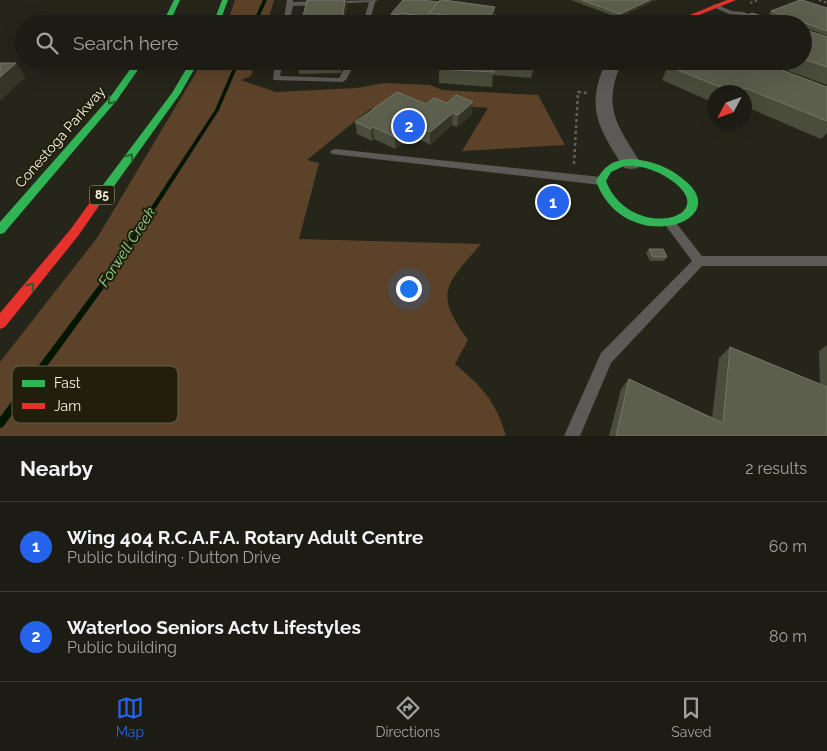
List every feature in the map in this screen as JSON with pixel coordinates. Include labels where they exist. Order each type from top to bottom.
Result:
[{"type":"main road","points":[[170,15],[177,0]]},
{"type":"main road","points":[[219,15],[225,0]]},
{"type":"main road","points":[[692,15],[715,6],[730,3]]},
{"type":"main road","name":"Conestoga Parkway","points":[[0,230],[114,98],[134,70]]},
{"type":"main road","name":"85","points":[[0,323],[74,233],[176,94],[190,70]]},
{"type":"main road","points":[[631,162],[662,169],[686,186],[692,202],[691,209],[686,215],[669,222],[645,220],[622,210],[606,196],[601,181],[607,170],[614,166],[631,162]]},
{"type":"street","points":[[610,70],[604,84],[602,97],[607,121],[631,162]]},
{"type":"lane","points":[[288,15],[290,2],[373,1],[369,15]]},
{"type":"lane","points":[[730,3],[747,15]]},
{"type":"lane","points":[[474,10],[491,15]]},
{"type":"lane","points":[[277,70],[276,78],[342,80],[347,70]]},
{"type":"lane","points":[[336,152],[601,181]]},
{"type":"lane","points":[[669,222],[699,261]]},
{"type":"lane","points":[[572,436],[606,358],[699,261],[827,261]]},
{"type":"path","points":[[819,0],[827,3]]},
{"type":"shaded area","points":[[235,0],[274,0],[270,15],[230,15]]},
{"type":"shaded area","points":[[198,70],[253,70],[251,76],[241,80],[276,92],[356,88],[384,83],[430,85],[442,90],[538,95],[565,145],[462,151],[488,108],[403,101],[370,109],[307,160],[319,163],[299,239],[481,244],[459,270],[448,289],[450,311],[468,340],[455,364],[473,380],[493,404],[506,436],[0,436],[0,362],[97,238]]},
{"type":"building","points":[[307,0],[345,0],[343,15],[303,15]]},
{"type":"building","points":[[403,0],[438,2],[429,15],[391,14]]},
{"type":"building","points":[[440,0],[495,7],[491,15],[442,15],[429,13]]},
{"type":"building","points":[[582,0],[650,0],[620,14]]},
{"type":"building","points":[[800,0],[827,8],[827,31],[812,26],[812,15],[782,15],[771,11]]},
{"type":"building","points":[[812,32],[827,37],[827,67],[812,62]]},
{"type":"building","points":[[0,63],[15,63],[15,64],[0,77]]},
{"type":"building","points":[[457,70],[494,70],[494,72]]},
{"type":"building","points":[[678,70],[782,70],[827,87],[827,121],[752,91],[752,85],[715,85]]},
{"type":"building","points":[[397,92],[426,104],[434,98],[447,103],[456,95],[473,102],[458,115],[453,113],[430,132],[419,127],[404,130],[395,137],[373,127],[371,129],[355,122]]},
{"type":"building","points":[[649,249],[663,249],[667,257],[653,257]]},
{"type":"building","points":[[730,347],[827,387],[827,436],[616,436],[629,379],[723,423]]},
{"type":"waterway","name":"Forwell Creek","points":[[258,15],[265,0]]},
{"type":"waterway","name":"Forwell Creek","points":[[43,366],[107,279],[217,110],[234,70]]},
{"type":"waterway","name":"Forwell Creek","points":[[0,424],[12,408]]},
{"type":"traffic: fast","points":[[170,15],[177,0]]},
{"type":"traffic: fast","points":[[219,15],[225,0]]},
{"type":"traffic: fast","points":[[0,230],[114,98],[134,70]]},
{"type":"traffic: fast","points":[[98,200],[176,94],[190,70]]},
{"type":"traffic: fast","points":[[622,163],[652,166],[683,184],[692,198],[692,205],[688,213],[670,223],[660,223],[638,218],[619,208],[608,196],[601,181],[607,170],[622,163]]},
{"type":"traffic: jam","points":[[694,15],[733,0]]},
{"type":"traffic: jam","points":[[0,323],[74,233],[98,200]]},
{"type":"place","name":"Waterloo Seniors Actv Lifestyles","points":[[409,126]]},
{"type":"place","name":"Wing 404 R.C.A.F.A. Rotary Adult Centre","points":[[553,202]]}]
